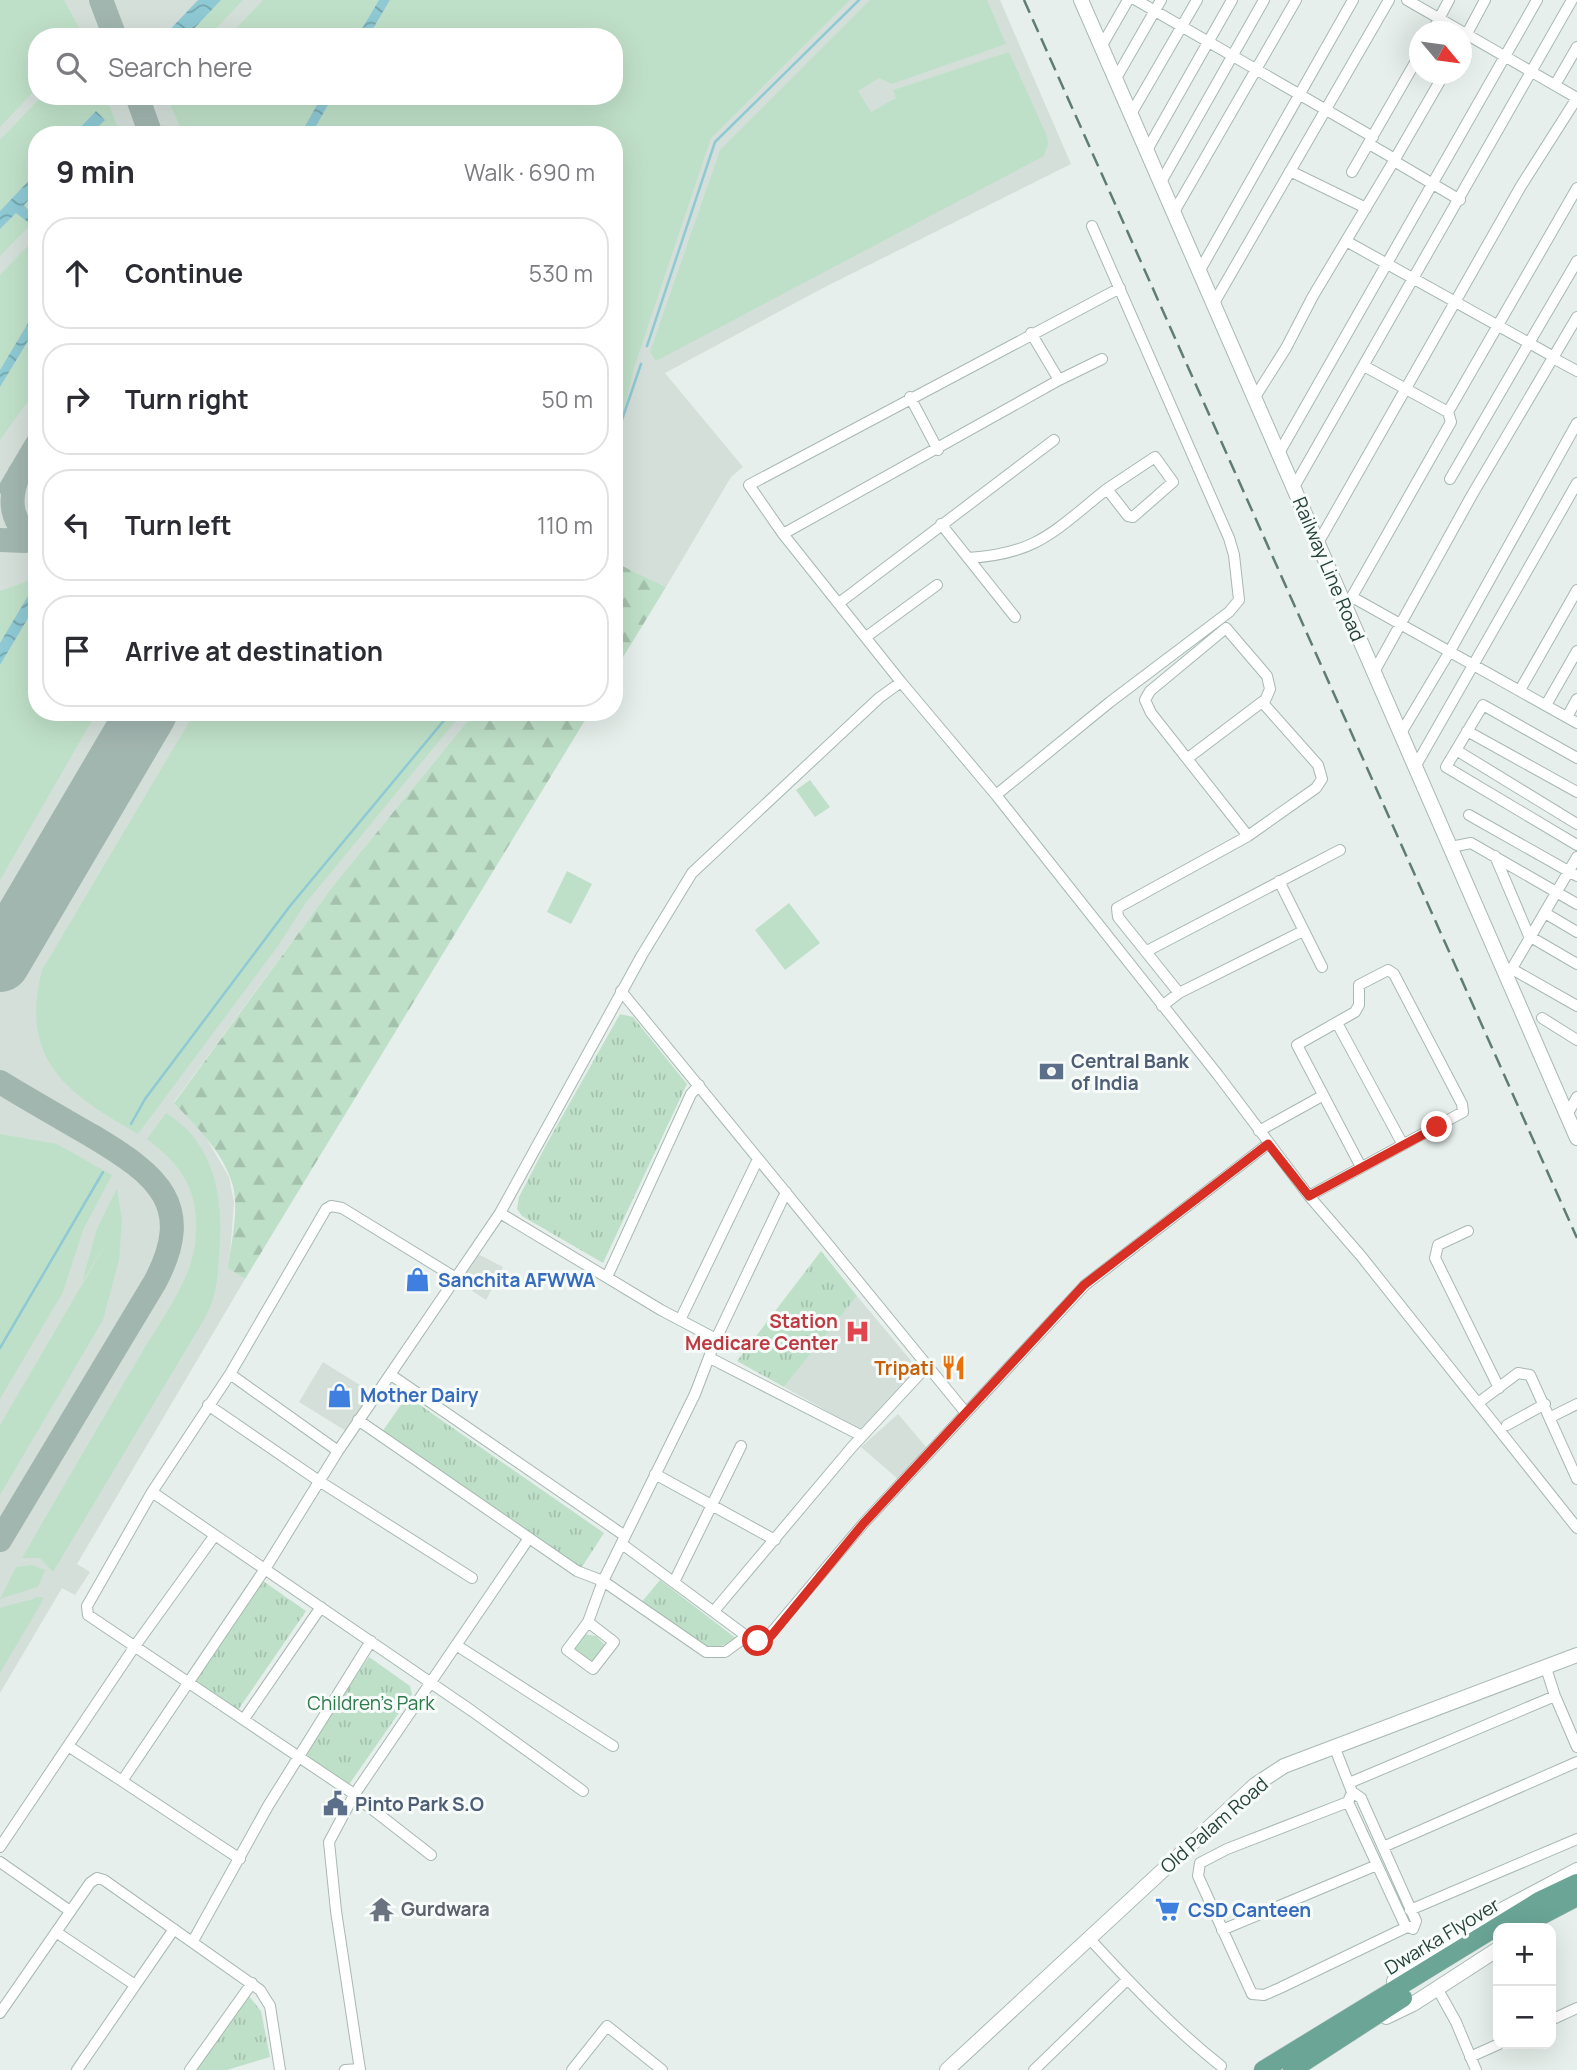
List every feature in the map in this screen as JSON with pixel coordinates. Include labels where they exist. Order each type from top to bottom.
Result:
[{"type":"main road","name":"Dwarka Flyover","points":[[1336,2033],[1539,1901],[1577,1883]]},
{"type":"main road","name":"Dwarka Flyover","points":[[1528,1923],[1577,1897]]},
{"type":"main road","name":"Dwarka Flyover","points":[[1374,2009],[1493,1943]]},
{"type":"main road","points":[[1262,2070],[1336,2033]]},
{"type":"main road","points":[[1292,2070],[1336,2033]]},
{"type":"street","points":[[1101,47],[1128,0]]},
{"type":"street","points":[[1136,0],[1325,110],[1371,140],[1394,160],[1460,200]]},
{"type":"street","points":[[1115,80],[1161,0]]},
{"type":"street","points":[[1131,114],[1197,0]]},
{"type":"street","points":[[1147,150],[1232,0]]},
{"type":"street","points":[[1161,183],[1265,0]]},
{"type":"street","points":[[1174,212],[1296,0]]},
{"type":"street","points":[[1200,270],[1353,0]]},
{"type":"street","points":[[1214,303],[1388,0]]},
{"type":"street","points":[[1407,0],[1443,21]]},
{"type":"street","points":[[1438,21],[1449,0]]},
{"type":"street","points":[[1472,24],[1485,0]]},
{"type":"street","points":[[1279,453],[1537,0]]},
{"type":"street","points":[[1294,487],[1572,0]]},
{"type":"street","name":"Railway Line Road","points":[[1086,3],[1115,80],[1318,543],[1349,602],[1374,672],[1509,973],[1577,1138]]},
{"type":"street","points":[[1318,543],[1521,186],[1577,98],[1504,56],[1472,42]]},
{"type":"street","points":[[1555,85],[1577,47]]},
{"type":"street","points":[[1352,172],[1409,72]]},
{"type":"street","points":[[1255,397],[1438,84]]},
{"type":"street","points":[[1290,171],[1366,208]]},
{"type":"street","points":[[1448,412],[1577,188]]},
{"type":"street","points":[[996,795],[1110,702],[1229,612],[1239,600],[1229,538],[1092,226]]},
{"type":"street","points":[[1346,241],[1453,303],[1498,324],[1577,371]]},
{"type":"street","points":[[1450,479],[1577,261]]},
{"type":"street","points":[[1119,288],[749,483],[783,534],[901,682],[996,795],[1309,1196],[1361,1256],[1577,1528]]},
{"type":"street","points":[[1374,672],[1472,495],[1577,317]]},
{"type":"street","points":[[1031,333],[1059,380]]},
{"type":"street","points":[[783,534],[938,450],[1059,380],[1102,359]]},
{"type":"street","points":[[1364,366],[1448,412],[1451,422],[1349,602],[1401,625],[1475,664],[1572,720],[1577,699]]},
{"type":"street","points":[[909,397],[938,450]]},
{"type":"street","points":[[1401,733],[1577,424]]},
{"type":"street","points":[[839,603],[1054,440]]},
{"type":"street","points":[[968,558],[1002,556],[1033,545],[1107,489],[1155,457],[1173,482],[1133,517],[1128,516],[1107,489]]},
{"type":"street","points":[[1415,767],[1576,486]]},
{"type":"street","points":[[941,524],[1014,617]]},
{"type":"street","points":[[866,637],[937,585]]},
{"type":"street","points":[[1520,690],[1577,590]]},
{"type":"street","points":[[1248,836],[1148,709],[1145,698],[1223,628],[1230,630],[1267,676],[1270,685],[1264,703]]},
{"type":"street","points":[[1546,705],[1577,650]]},
{"type":"street","points":[[122,1781],[265,1569],[358,1420],[500,1213],[621,991],[692,873],[879,698],[901,682]]},
{"type":"street","points":[[1179,993],[1118,916],[1117,908],[1248,836],[1315,788],[1322,779],[1318,765],[1264,703],[1256,703],[1188,758]]},
{"type":"street","points":[[1577,758],[1483,705],[1446,768],[1577,845]]},
{"type":"street","points":[[1467,731],[1577,792]]},
{"type":"street","points":[[1456,750],[1577,824]]},
{"type":"street","points":[[1469,815],[1573,874]]},
{"type":"street","points":[[1451,848],[1467,842],[1577,904]]},
{"type":"street","points":[[1147,951],[1340,850]]},
{"type":"street","points":[[1495,856],[1530,938],[1577,964]]},
{"type":"street","points":[[1577,858],[1573,874],[1557,892],[1509,973],[1577,1006]]},
{"type":"street","points":[[1279,881],[1322,967]]},
{"type":"street","points":[[1545,914],[1577,932]]},
{"type":"street","points":[[1162,1006],[1179,993],[1303,931]]},
{"type":"street","points":[[1309,1196],[1459,1116],[1464,1110],[1394,974],[1385,970],[1362,981],[1357,991],[1359,1008],[1297,1045],[1361,1167]]},
{"type":"street","points":[[621,991],[966,1413]]},
{"type":"street","points":[[1542,1018],[1577,1040]]},
{"type":"street","points":[[1337,1023],[1403,1145]]},
{"type":"street","points":[[607,1278],[691,1094],[699,1085]]},
{"type":"street","points":[[1259,1131],[1322,1096]]},
{"type":"street","points":[[1567,1115],[1577,1097]]},
{"type":"street","points":[[391,1375],[623,1540],[747,1636],[763,1641],[771,1636],[863,1524],[1084,1285],[1268,1144]]},
{"type":"street","points":[[680,1320],[758,1159]]},
{"type":"street","points":[[588,1622],[614,1642],[593,1669],[567,1650],[588,1622],[603,1581],[786,1192]]},
{"type":"street","points":[[431,1854],[354,1795],[90,1618],[86,1610],[152,1492],[230,1374],[326,1209],[331,1206],[342,1208],[456,1279]]},
{"type":"street","points":[[500,1213],[607,1278],[716,1339]]},
{"type":"street","points":[[1468,1231],[1438,1245],[1435,1258],[1499,1388]]},
{"type":"street","points":[[710,1358],[862,1436]]},
{"type":"street","points":[[714,1611],[873,1422],[927,1366]]},
{"type":"street","points":[[1478,1403],[1518,1373],[1532,1377],[1577,1479]]},
{"type":"street","points":[[230,1374],[338,1451]]},
{"type":"street","points":[[1507,1425],[1545,1404]]},
{"type":"street","points":[[1551,1416],[1577,1404]]},
{"type":"street","points":[[208,1405],[319,1481],[472,1578]]},
{"type":"street","points":[[358,1420],[577,1571],[603,1581],[710,1654],[725,1652],[747,1636]]},
{"type":"street","points":[[675,1580],[741,1446]]},
{"type":"street","points":[[655,1475],[775,1540]]},
{"type":"street","points":[[152,1492],[321,1607],[428,1684],[472,1711],[583,1791]]},
{"type":"street","points":[[0,1847],[135,1646],[215,1535]]},
{"type":"street","points":[[345,2070],[360,2069],[328,1848],[333,1833],[354,1795],[529,1538]]},
{"type":"street","points":[[244,1719],[321,1607]]},
{"type":"street","points":[[193,1941],[298,1757],[371,1642]]},
{"type":"street","points":[[456,1645],[612,1746]]},
{"type":"street","name":"Old Palam Road","points":[[947,2070],[1255,1785],[1284,1766],[1577,1655]]},
{"type":"street","points":[[1546,1668],[1577,1746]]},
{"type":"street","points":[[1350,1792],[1362,1798],[1417,1925],[1413,1929],[1407,1927],[1264,1995],[1252,1994],[1198,1876],[1200,1863],[1227,1849],[1555,1696]]},
{"type":"street","points":[[68,1746],[240,1859]]},
{"type":"street","points":[[1334,1746],[1377,1865],[1407,1927]]},
{"type":"street","points":[[1383,1847],[1577,1762]]},
{"type":"street","points":[[1410,1910],[1577,1839]]},
{"type":"street","points":[[0,1863],[70,1911]]},
{"type":"street","points":[[1222,1930],[1377,1865]]},
{"type":"street","points":[[1336,2033],[1411,1969],[1497,1912],[1577,1870]]},
{"type":"street","points":[[0,2013],[70,1911],[97,1878],[252,1983],[270,2006],[281,2070]]},
{"type":"street","points":[[1544,1923],[1577,1905]]},
{"type":"street","points":[[77,2070],[174,1929]]},
{"type":"street","points":[[56,1932],[135,1985]]},
{"type":"street","points":[[1088,1938],[1127,1980],[1221,2066]]},
{"type":"street","points":[[1336,2033],[1413,2004],[1493,1951]]},
{"type":"street","points":[[1034,2070],[1127,1980]]},
{"type":"street","points":[[190,2070],[252,1983]]},
{"type":"street","points":[[1437,1988],[1457,2022],[1476,2070]]},
{"type":"street","points":[[1556,2018],[1577,2008]]},
{"type":"street","points":[[572,2070],[602,2031],[610,2026],[662,2070]]},
{"type":"street","points":[[1470,2057],[1493,2047]]},
{"type":"shaded area","points":[[0,0],[1000,0],[1071,164],[823,288],[665,373],[743,467],[731,477],[666,587],[623,566],[623,126],[28,126],[28,721],[468,721],[333,886],[174,1102],[204,1134],[229,1177],[234,1202],[229,1268],[245,1279],[77,1564],[90,1572],[75,1595],[62,1588],[0,1693]]},
{"type":"shaded area","points":[[478,1254],[503,1267],[486,1300],[459,1282]]},
{"type":"shaded area","name":"Station Medicare Center","points":[[857,1296],[918,1369],[863,1431],[784,1387]]},
{"type":"shaded area","points":[[323,1362],[371,1392],[346,1431],[299,1402]]},
{"type":"shaded area","points":[[898,1414],[927,1448],[899,1480],[861,1447]]},
{"type":"green space","points":[[0,0],[64,0],[79,28],[28,28],[28,97],[0,127]]},
{"type":"green space","points":[[221,0],[243,0],[217,28],[195,28]]},
{"type":"green space","points":[[263,0],[379,0],[362,28],[237,28]]},
{"type":"green space","points":[[390,0],[850,0],[711,138],[634,368],[623,414],[623,126],[316,126],[328,105],[623,105],[623,28],[373,28]]},
{"type":"green space","points":[[870,0],[987,0],[1006,44],[892,84],[879,78],[858,91],[871,112],[896,98],[893,90],[1009,52],[1047,136],[1048,144],[1044,156],[656,361],[650,352],[720,150]]},
{"type":"green space","points":[[33,105],[109,105],[117,126],[98,126],[104,120],[96,111],[82,126],[28,126],[28,181],[0,211],[0,140]]},
{"type":"green space","points":[[170,105],[317,105],[305,126],[180,126]]},
{"type":"green space","points":[[16,213],[28,217],[28,227],[0,256],[0,229]]},
{"type":"green space","points":[[28,245],[28,323],[0,370],[0,275]]},
{"type":"green space","points":[[28,341],[28,401],[0,440],[0,387]]},
{"type":"green space","points":[[623,566],[666,587],[623,657]]},
{"type":"green space","points":[[28,581],[28,596],[0,643],[0,591]]},
{"type":"green space","points":[[28,618],[28,721],[92,721],[0,880],[0,665]]},
{"type":"green space","points":[[190,721],[456,721],[305,904],[278,946],[138,1134],[90,1104],[55,1071],[44,1051],[37,1028],[37,1001],[42,970]]},
{"type":"green space","points":[[468,721],[585,721],[245,1279],[228,1268],[235,1206],[229,1174],[209,1141],[174,1103],[333,886]]},
{"type":"green space","points":[[810,780],[830,807],[815,817],[796,790]]},
{"type":"green space","points":[[567,871],[592,884],[571,924],[547,912]]},
{"type":"green space","points":[[789,903],[820,943],[785,970],[755,930]]},
{"type":"green space","points":[[620,1014],[633,1017],[687,1084],[603,1263],[522,1216],[517,1209],[519,1197],[546,1145]]},
{"type":"green space","points":[[166,1113],[196,1141],[214,1176],[220,1236],[214,1295],[205,1318],[53,1572],[40,1558],[22,1558],[181,1287],[192,1259],[196,1226],[188,1184],[171,1161],[147,1139]]},
{"type":"green space","points":[[0,1134],[57,1144],[112,1175],[83,1230],[63,1292],[0,1399]]},
{"type":"green space","points":[[117,1188],[122,1220],[119,1260],[103,1320],[0,1495],[0,1425],[107,1242],[82,1282],[97,1229]]},
{"type":"green space","points":[[821,1251],[857,1296],[784,1387],[737,1361]]},
{"type":"green space","points":[[407,1396],[604,1533],[580,1570],[382,1432]]},
{"type":"green space","points":[[32,1565],[45,1570],[38,1587],[0,1599],[16,1567]]},
{"type":"green space","points":[[660,1580],[737,1639],[710,1651],[640,1604]]},
{"type":"green space","points":[[263,1581],[306,1611],[238,1710],[192,1679]]},
{"type":"green space","points":[[43,1597],[42,1602],[0,1673],[0,1608]]},
{"type":"green space","points":[[582,1634],[596,1636],[605,1645],[592,1667],[572,1651]]},
{"type":"green space","name":"Children's Park","points":[[369,1657],[410,1686],[412,1694],[348,1786],[302,1755]]},
{"type":"green space","points":[[248,1995],[261,2011],[270,2057],[227,2070],[194,2070]]},
{"type":"water","points":[[198,0],[221,0],[195,28],[172,28]]},
{"type":"water","points":[[379,0],[390,0],[373,28],[362,28]]},
{"type":"water","points":[[317,105],[328,105],[316,126],[305,126]]},
{"type":"water","points":[[96,111],[105,120],[99,126],[82,126]]},
{"type":"water","points":[[28,181],[28,201],[24,205],[28,210],[28,222],[16,213],[0,229],[0,211]]},
{"type":"water","points":[[28,323],[28,341],[0,387],[0,370]]},
{"type":"water","points":[[28,596],[28,618],[0,665],[0,643]]},
{"type":"waterway","points":[[647,346],[715,142],[859,0]]},
{"type":"waterway","points":[[623,417],[641,364]]},
{"type":"waterway","points":[[131,1124],[145,1099],[290,906],[444,721]]},
{"type":"waterway","points":[[0,1348],[103,1172]]},
{"type":"taxiway","points":[[101,0],[112,28]]},
{"type":"taxiway","points":[[140,105],[148,126]]},
{"type":"taxiway","points":[[11,488],[28,459]]},
{"type":"taxiway","points":[[19,474],[13,494],[14,512],[28,535]]},
{"type":"taxiway","points":[[0,540],[25,541]]},
{"type":"taxiway","points":[[0,1082],[136,1165],[152,1179],[164,1195],[170,1212],[172,1232],[167,1255],[155,1282],[0,1540]]},
{"type":"runway","points":[[0,962],[142,721]]},
{"type":"railway","points":[[1024,0],[1577,1238]]},
{"type":"place","name":"Central Bank of India","points":[[1051,1072]]},
{"type":"place","name":"Sanchita AFWWA","points":[[418,1280]]},
{"type":"place","name":"Station Medicare Center","points":[[858,1332]]},
{"type":"place","name":"Tripati","points":[[954,1368]]},
{"type":"place","name":"Mother Dairy","points":[[340,1395]]},
{"type":"place","name":"Pinto Park S.O","points":[[335,1804]]},
{"type":"place","name":"Gurdwara","points":[[381,1909]]},
{"type":"place","name":"CSD Canteen","points":[[1168,1910]]},
{"type":"route","points":[[758,1641],[771,1636],[863,1524],[1084,1285],[1268,1144],[1309,1196],[1437,1127]]}]
